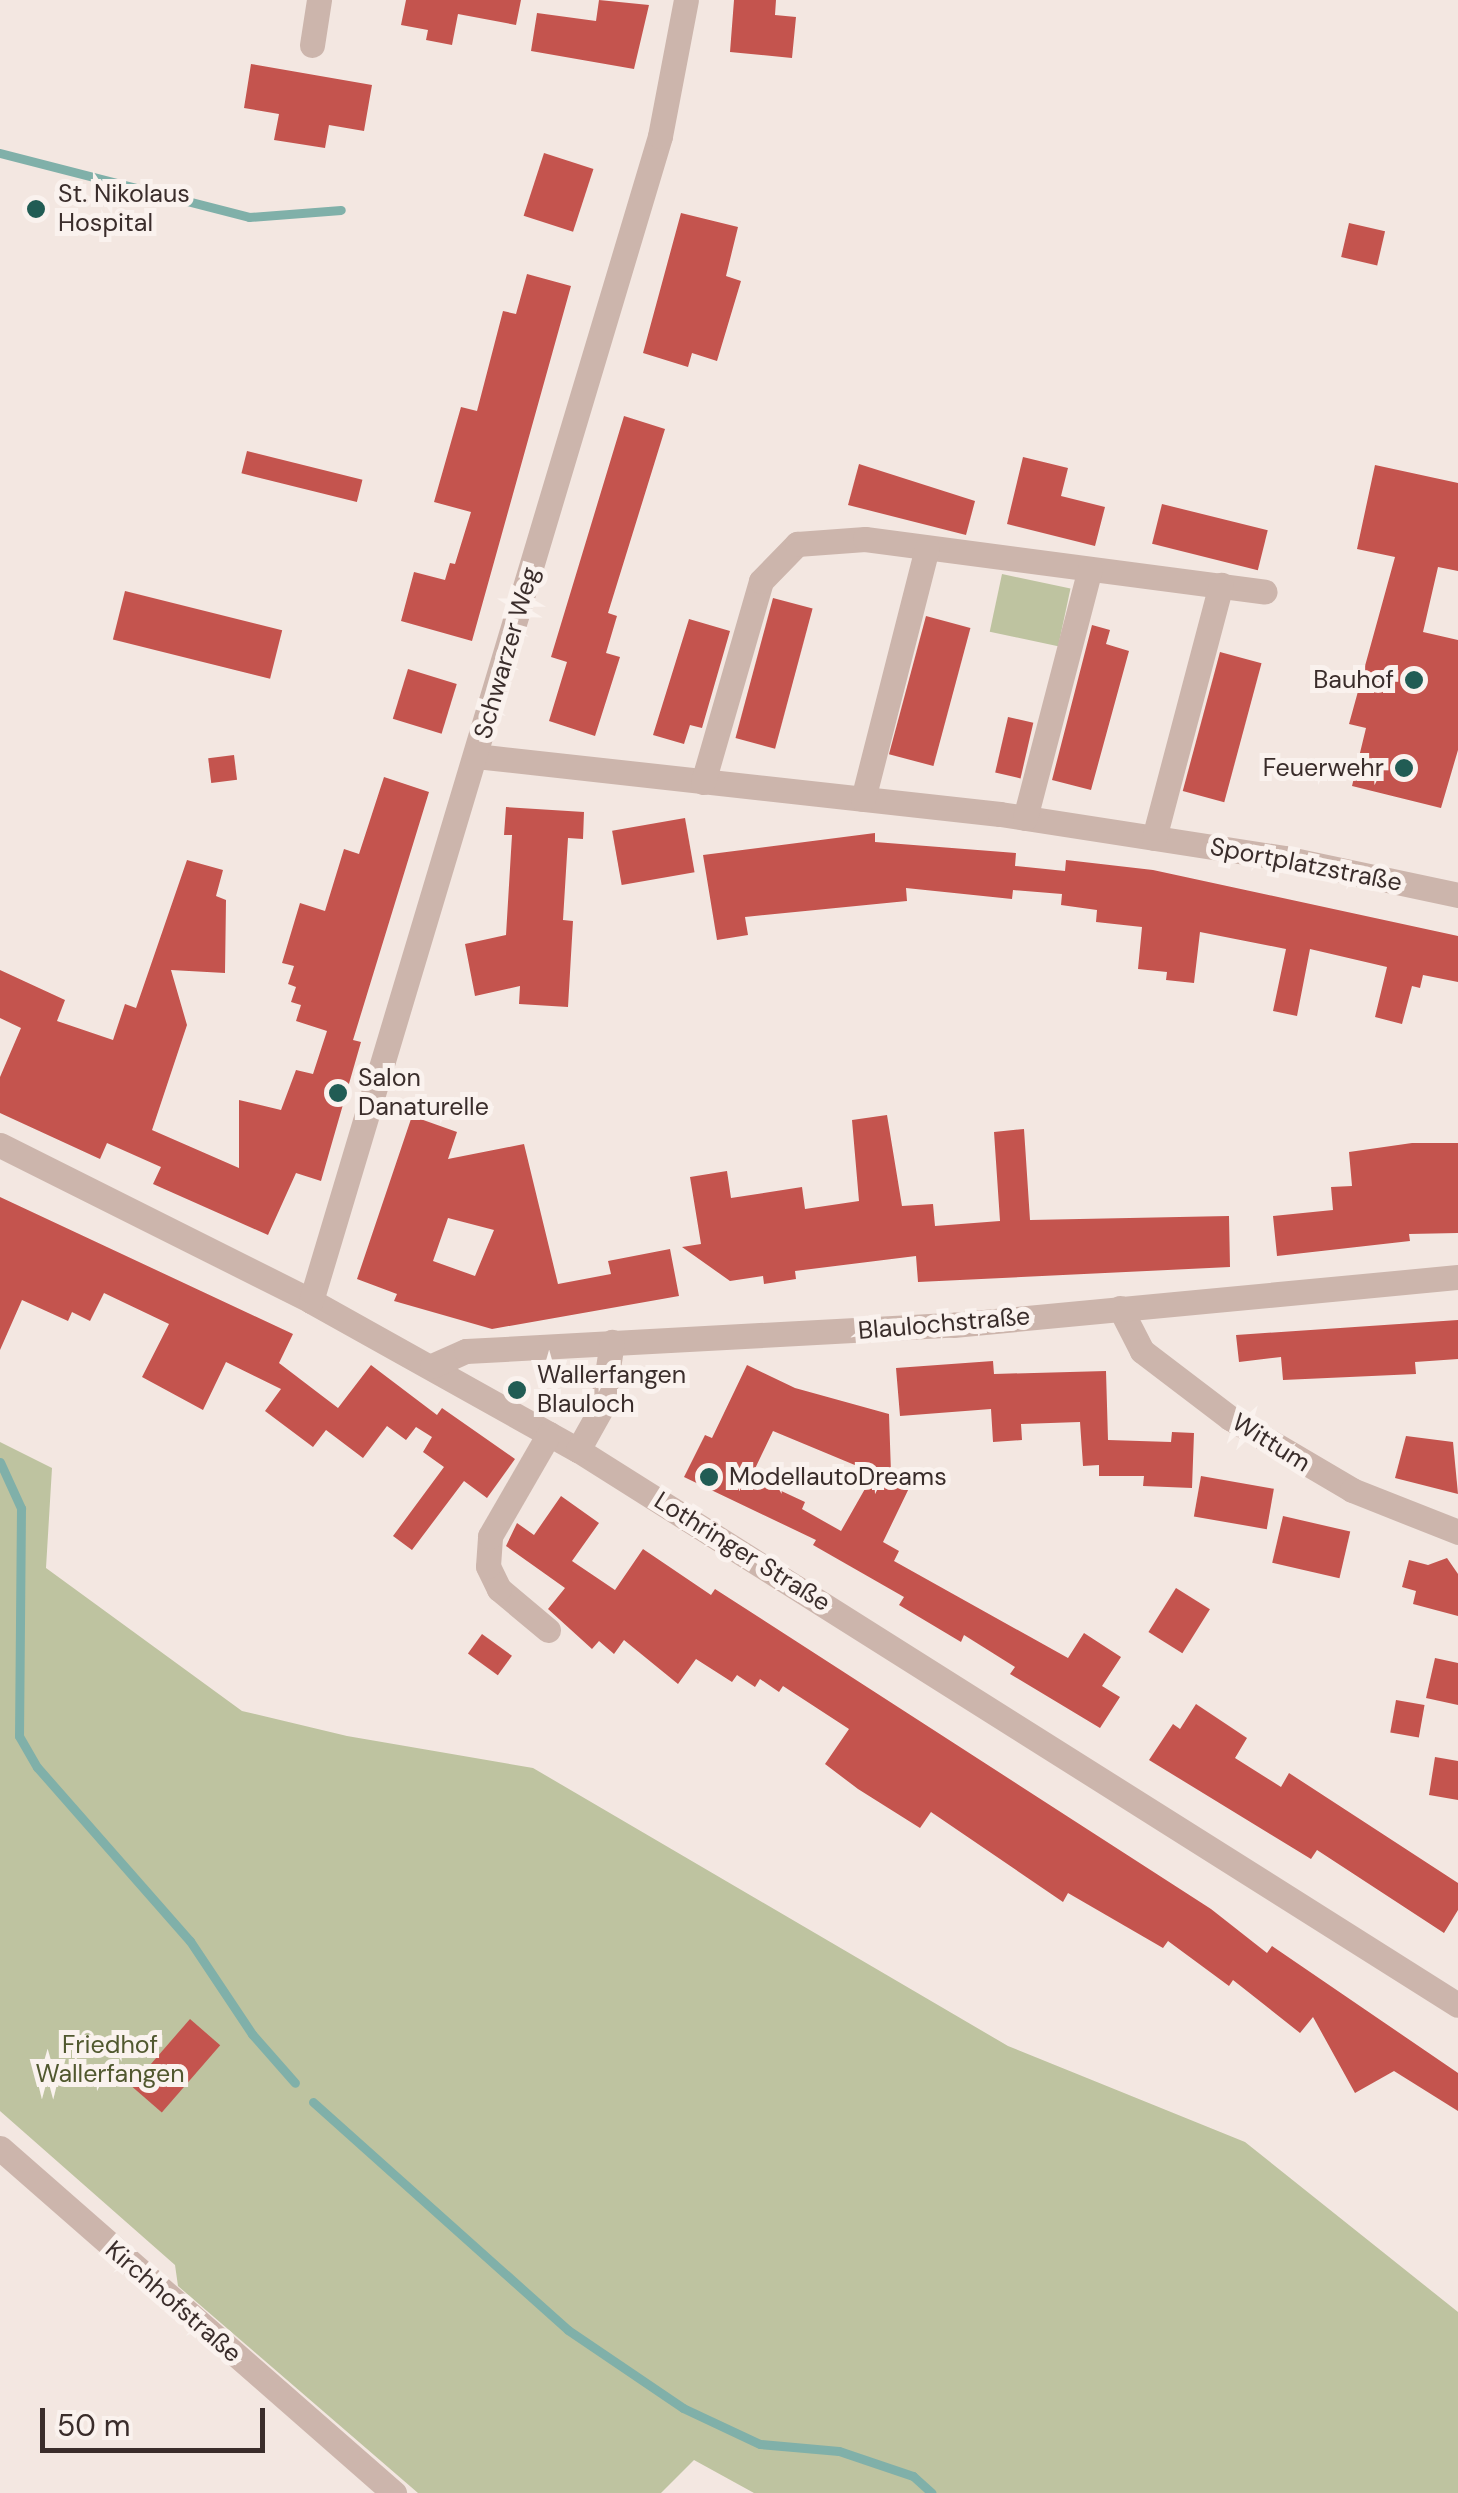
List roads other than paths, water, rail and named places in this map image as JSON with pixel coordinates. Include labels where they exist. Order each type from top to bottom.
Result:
[{"type":"street","points":[[312,45],[319,0]]},
{"type":"street","name":"Schwarzer Weg","points":[[311,1301],[660,136],[686,0]]},
{"type":"street","points":[[703,782],[750,609],[776,560],[797,544],[825,539],[927,548],[1265,592]]},
{"type":"street","points":[[863,799],[927,548]]},
{"type":"street","points":[[1026,818],[1090,568]]},
{"type":"street","points":[[1154,838],[1221,585]]},
{"type":"street","name":"Sportplatzstraße","points":[[476,756],[1026,818],[1458,895]]},
{"type":"street","name":"Lothringer Straße","points":[[0,1145],[311,1301],[578,1450],[1458,2005]]},
{"type":"street","name":"Blaulochstraße","points":[[432,1366],[466,1351],[798,1336],[1458,1277]]},
{"type":"street","name":"Wittum","points":[[1120,1308],[1142,1351],[1230,1418],[1352,1490],[1458,1532]]},
{"type":"street","points":[[578,1450],[602,1407],[612,1342]]},
{"type":"street","points":[[548,1630],[498,1588],[488,1566],[490,1536],[549,1434]]},
{"type":"street","name":"Kirchhofstraße","points":[[0,2148],[394,2493]]},
{"type":"waterway","points":[[0,153],[249,217],[341,210]]},
{"type":"waterway","points":[[0,1462],[21,1508],[19,1736],[37,1767],[190,1941],[252,2034],[295,2083]]},
{"type":"waterway","points":[[313,2102],[568,2330],[683,2408],[760,2444],[839,2451],[913,2476],[932,2493]]},
{"type":"place","name":"St. Nikolaus Hospital","points":[[36,209]]},
{"type":"place","name":"Bauhof","points":[[1414,680]]},
{"type":"place","name":"Feuerwehr","points":[[1404,768]]},
{"type":"place","name":"Salon Danaturelle","points":[[338,1093]]},
{"type":"place","name":"Wallerfangen Blauloch","points":[[517,1390]]},
{"type":"place","name":"ModellautoDreams","points":[[709,1477]]},
{"type":"park label","name":"Friedhof Wallerfangen","points":[[110,2060]]}]
